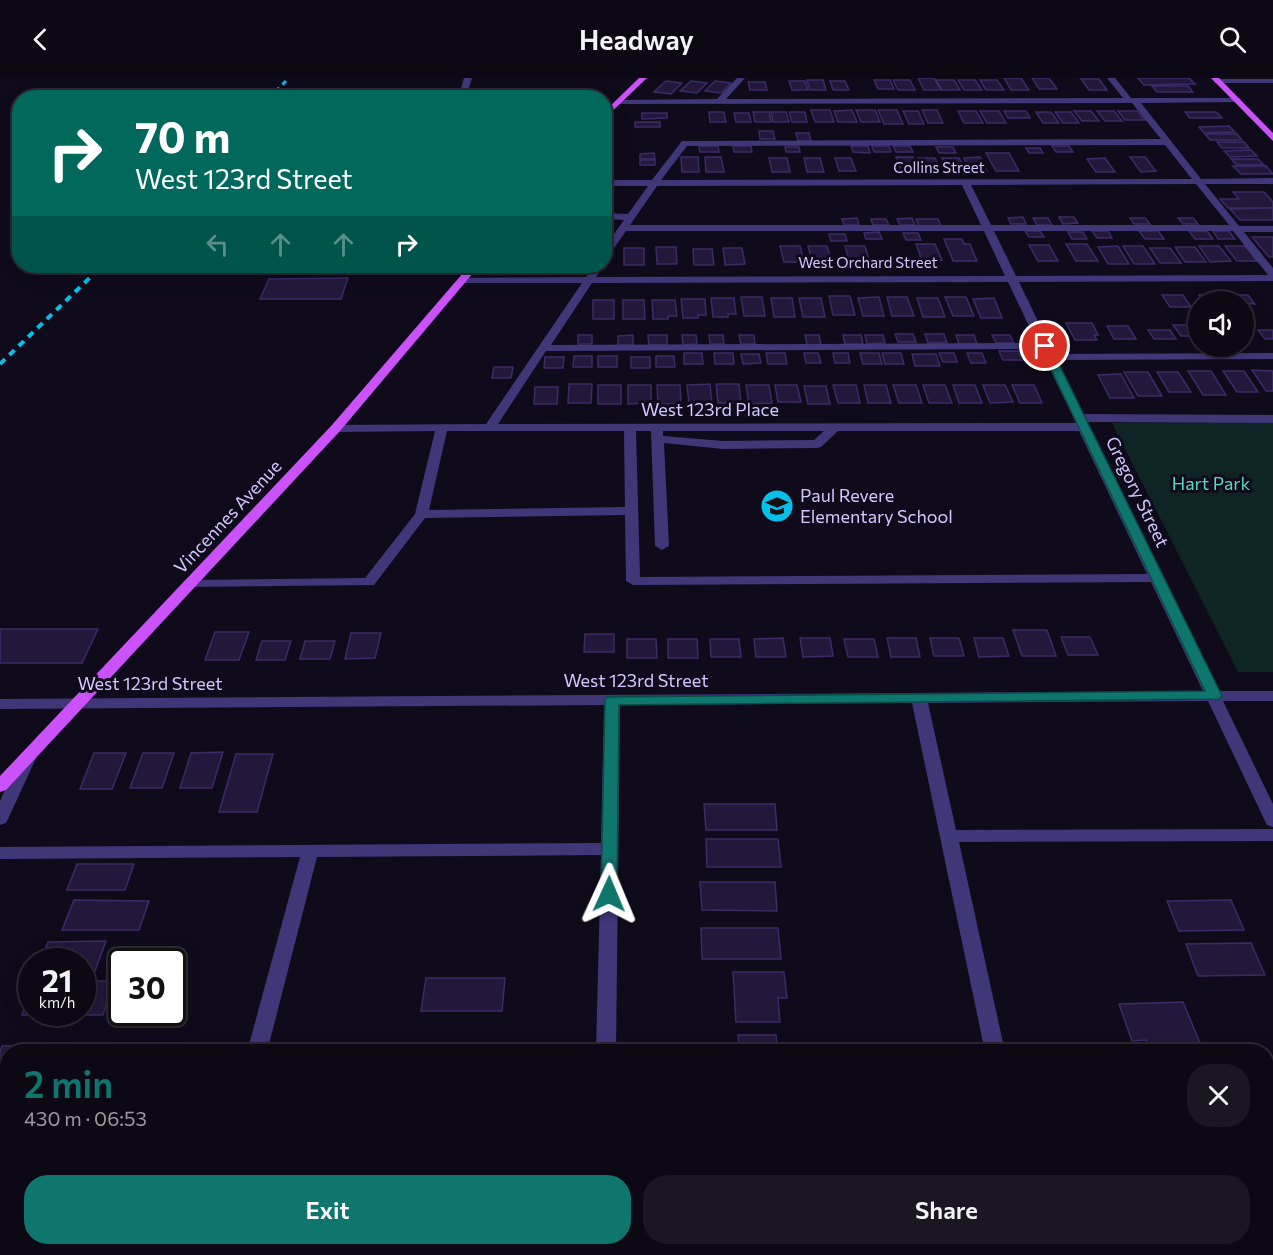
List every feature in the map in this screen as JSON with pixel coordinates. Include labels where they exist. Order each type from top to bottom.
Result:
[{"type":"main road","points":[[612,108],[643,78]]},
{"type":"main road","points":[[1217,80],[1273,138]]},
{"type":"main road","name":"Vincennes Avenue","points":[[0,786],[336,428],[468,273]]},
{"type":"street","points":[[718,102],[741,78]]},
{"type":"street","points":[[1111,78],[1168,142],[1273,276]]},
{"type":"street","points":[[1217,80],[1273,81]]},
{"type":"street","points":[[618,102],[1237,100]]},
{"type":"street","points":[[612,245],[654,183],[685,143],[1168,142]]},
{"type":"street","name":"Gregory Street","points":[[965,181],[1215,696],[1273,821]]},
{"type":"street","name":"Collins Street","points":[[612,183],[1273,181]]},
{"type":"street","points":[[612,216],[631,217]]},
{"type":"street","points":[[624,228],[1273,229]]},
{"type":"street","points":[[489,428],[593,273]]},
{"type":"street","name":"West Orchard Street","points":[[463,280],[1273,276]]},
{"type":"street","points":[[541,348],[1047,351],[1273,356]]},
{"type":"street","name":"West 123rd Place","points":[[336,428],[630,428],[657,433],[1273,419]]},
{"type":"street","points":[[189,584],[369,582],[421,514],[442,428]]},
{"type":"street","points":[[630,428],[633,581],[1157,578]]},
{"type":"street","points":[[662,546],[657,433],[723,446],[817,444],[834,428]]},
{"type":"street","points":[[421,514],[631,511]]},
{"type":"street","name":"West 123rd Street","points":[[0,704],[1273,696]]},
{"type":"street","points":[[919,698],[993,1044]]},
{"type":"street","points":[[606,1044],[612,700]]},
{"type":"street","points":[[0,819],[30,756]]},
{"type":"street","points":[[948,836],[1273,835]]},
{"type":"street","points":[[0,853],[610,849]]},
{"type":"street","points":[[259,1044],[310,851]]},
{"type":"green space","name":"Hart Park","points":[[1273,422],[1273,672],[1238,672],[1112,423]]},
{"type":"building","points":[[918,78],[934,78],[941,90],[924,90]]},
{"type":"building","points":[[1004,78],[1021,78],[1029,90],[1011,90]]},
{"type":"building","points":[[1032,78],[1049,78],[1057,89],[1039,89]]},
{"type":"building","points":[[1138,78],[1189,78],[1195,84],[1144,85]]},
{"type":"building","points":[[1081,79],[1099,79],[1107,90],[1089,90]]},
{"type":"building","points":[[807,80],[823,80],[826,90],[810,90]]},
{"type":"building","points":[[874,80],[890,80],[894,89],[878,89]]},
{"type":"building","points":[[893,80],[910,80],[915,90],[898,90]]},
{"type":"building","points":[[936,80],[954,80],[960,90],[942,90]]},
{"type":"building","points":[[958,80],[975,80],[982,90],[964,90]]},
{"type":"building","points":[[980,80],[997,80],[1004,90],[986,90]]},
{"type":"building","points":[[666,81],[682,83],[671,94],[654,92]]},
{"type":"building","points":[[691,81],[707,83],[697,93],[680,91]]},
{"type":"building","points":[[715,81],[731,83],[721,93],[705,91]]},
{"type":"building","points":[[789,81],[805,81],[808,90],[792,90]]},
{"type":"building","points":[[830,81],[845,81],[849,90],[833,90]]},
{"type":"building","points":[[748,82],[765,82],[767,90],[750,90]]},
{"type":"building","points":[[1152,86],[1188,86],[1193,92],[1157,92]]},
{"type":"building","points":[[811,110],[830,110],[834,122],[815,122]]},
{"type":"building","points":[[852,110],[857,122],[838,122],[834,111]]},
{"type":"building","points":[[856,110],[875,110],[880,122],[861,122]]},
{"type":"building","points":[[878,110],[897,110],[903,124],[884,124]]},
{"type":"building","points":[[922,110],[937,110],[943,123],[928,123]]},
{"type":"building","points":[[903,111],[918,111],[924,124],[909,124]]},
{"type":"building","points":[[958,111],[976,111],[983,123],[964,123]]},
{"type":"building","points":[[980,111],[999,111],[1006,123],[987,123]]},
{"type":"building","points":[[1004,111],[1026,111],[1030,118],[1008,118]]},
{"type":"building","points":[[1074,111],[1091,111],[1099,121],[1082,121]]},
{"type":"building","points":[[1097,111],[1114,111],[1122,121],[1105,121]]},
{"type":"building","points":[[1118,111],[1137,111],[1145,120],[1125,120]]},
{"type":"building","points":[[709,112],[724,112],[726,122],[710,122]]},
{"type":"building","points":[[753,112],[769,112],[771,122],[755,122]]},
{"type":"building","points":[[771,112],[786,112],[789,122],[773,122]]},
{"type":"building","points":[[789,112],[805,112],[807,122],[792,122]]},
{"type":"building","points":[[1036,112],[1051,112],[1059,123],[1043,123]]},
{"type":"building","points":[[1055,112],[1071,112],[1079,123],[1063,123]]},
{"type":"building","points":[[1185,112],[1216,112],[1222,118],[1190,118]]},
{"type":"building","points":[[642,113],[667,113],[667,118],[642,119]]},
{"type":"building","points":[[734,113],[749,113],[751,122],[736,122]]},
{"type":"building","points":[[635,122],[660,122],[660,127],[635,127]]},
{"type":"building","points":[[1229,126],[1235,132],[1204,133],[1199,127]]},
{"type":"building","points":[[759,131],[773,131],[775,139],[760,139]]},
{"type":"building","points":[[796,133],[809,133],[811,141],[798,141]]},
{"type":"building","points":[[1205,134],[1237,134],[1242,140],[1210,140]]},
{"type":"building","points":[[1217,142],[1244,142],[1249,148],[1222,148]]},
{"type":"building","points":[[699,146],[718,146],[719,152],[700,152]]},
{"type":"building","points":[[733,146],[751,146],[752,152],[734,152]]},
{"type":"building","points":[[851,146],[868,146],[870,153],[853,152]]},
{"type":"building","points":[[872,146],[889,146],[891,152],[874,152]]},
{"type":"building","points":[[893,146],[910,146],[913,152],[896,152]]},
{"type":"building","points":[[1052,146],[1069,146],[1073,152],[1056,152]]},
{"type":"building","points":[[785,147],[799,147],[800,152],[786,152]]},
{"type":"building","points":[[936,147],[953,147],[956,153],[939,153]]},
{"type":"building","points":[[1026,148],[1040,148],[1043,153],[1029,153]]},
{"type":"building","points":[[1251,150],[1257,156],[1230,157],[1224,151]]},
{"type":"building","points":[[654,153],[655,159],[640,159],[640,154]]},
{"type":"building","points":[[986,153],[1009,153],[1019,171],[996,171]]},
{"type":"building","points":[[681,157],[698,157],[699,172],[682,172]]},
{"type":"building","points":[[705,157],[721,157],[724,172],[706,172]]},
{"type":"building","points":[[896,157],[913,157],[918,171],[901,171]]},
{"type":"building","points":[[980,157],[987,171],[970,171],[964,158]]},
{"type":"building","points":[[1130,157],[1145,157],[1156,171],[1141,172]]},
{"type":"building","points":[[769,158],[787,158],[790,172],[772,172]]},
{"type":"building","points":[[804,158],[820,158],[824,172],[807,172]]},
{"type":"building","points":[[835,158],[851,158],[856,171],[839,171]]},
{"type":"building","points":[[918,158],[935,158],[941,171],[924,171]]},
{"type":"building","points":[[942,158],[959,158],[966,171],[948,171]]},
{"type":"building","points":[[1105,158],[1115,172],[1096,172],[1087,159]]},
{"type":"building","points":[[1231,159],[1258,159],[1264,165],[1237,165]]},
{"type":"building","points":[[640,160],[655,160],[655,165],[640,165]]},
{"type":"building","points":[[1233,166],[1266,166],[1273,174],[1241,174]]},
{"type":"building","points":[[1233,192],[1264,192],[1273,202],[1273,208],[1228,208],[1220,199],[1239,199]]},
{"type":"building","points":[[1273,208],[1273,220],[1240,220],[1230,209]]},
{"type":"building","points":[[1023,217],[1026,224],[1011,224],[1008,218]]},
{"type":"building","points":[[1059,217],[1074,217],[1078,223],[1063,224]]},
{"type":"building","points":[[857,218],[859,225],[844,225],[842,219]]},
{"type":"building","points":[[912,218],[915,225],[900,225],[897,219]]},
{"type":"building","points":[[1033,218],[1048,218],[1052,225],[1037,225]]},
{"type":"building","points":[[1130,218],[1145,218],[1150,224],[1134,224]]},
{"type":"building","points":[[1178,218],[1193,218],[1198,224],[1183,224]]},
{"type":"building","points":[[871,219],[886,219],[889,225],[873,225]]},
{"type":"building","points":[[916,219],[938,219],[941,226],[919,226]]},
{"type":"building","points":[[1025,231],[1040,231],[1044,237],[1029,237]]},
{"type":"building","points":[[1092,231],[1108,231],[1112,238],[1097,238]]},
{"type":"building","points":[[1139,231],[1158,231],[1164,239],[1145,239]]},
{"type":"building","points":[[1189,231],[1207,231],[1213,239],[1195,239]]},
{"type":"building","points":[[1213,231],[1229,231],[1235,239],[1218,239]]},
{"type":"building","points":[[879,232],[882,239],[866,239],[864,233]]},
{"type":"building","points":[[1068,232],[1083,232],[1087,239],[1072,239]]},
{"type":"building","points":[[903,233],[918,233],[921,240],[906,240]]},
{"type":"building","points":[[829,234],[845,234],[847,241],[831,241]]},
{"type":"building","points":[[1252,237],[1273,237],[1273,257],[1269,257]]},
{"type":"building","points":[[944,239],[962,239],[964,244],[970,244],[977,261],[953,261]]},
{"type":"building","points":[[916,244],[935,244],[942,260],[922,261]]},
{"type":"building","points":[[1066,244],[1087,244],[1098,261],[1076,261]]},
{"type":"building","points":[[1029,245],[1049,245],[1058,261],[1038,261]]},
{"type":"building","points":[[780,246],[800,246],[804,262],[784,262]]},
{"type":"building","points":[[808,246],[827,246],[832,262],[812,262]]},
{"type":"building","points":[[845,246],[865,246],[870,263],[850,263]]},
{"type":"building","points":[[1118,246],[1129,264],[1108,264],[1098,247]]},
{"type":"building","points":[[1123,246],[1143,246],[1155,264],[1134,264]]},
{"type":"building","points":[[1199,246],[1219,246],[1231,261],[1210,262]]},
{"type":"building","points":[[1225,246],[1245,246],[1257,261],[1237,261]]},
{"type":"building","points":[[656,247],[676,247],[677,264],[657,264]]},
{"type":"building","points":[[1175,247],[1195,247],[1206,262],[1185,262]]},
{"type":"building","points":[[624,248],[644,248],[644,265],[624,265]]},
{"type":"building","points":[[723,248],[742,248],[745,264],[725,265]]},
{"type":"building","points":[[1150,248],[1170,248],[1181,263],[1160,263]]},
{"type":"building","points":[[693,249],[712,249],[714,265],[694,265]]},
{"type":"building","points":[[348,278],[341,299],[260,299],[269,279]]},
{"type":"building","points":[[1162,295],[1183,295],[1188,302],[1188,307],[1170,307]]},
{"type":"building","points":[[829,296],[850,296],[855,315],[833,315]]},
{"type":"building","points":[[741,297],[762,297],[765,316],[744,316]]},
{"type":"building","points":[[879,297],[884,316],[863,316],[858,298]]},
{"type":"building","points":[[887,297],[907,297],[914,316],[892,316]]},
{"type":"building","points":[[945,297],[966,297],[974,316],[953,316]]},
{"type":"building","points":[[711,298],[734,298],[736,314],[728,314],[728,317],[713,317]]},
{"type":"building","points":[[771,298],[792,298],[795,317],[774,317]]},
{"type":"building","points":[[799,298],[821,298],[825,317],[803,317]]},
{"type":"building","points":[[917,298],[938,298],[945,317],[923,317]]},
{"type":"building","points":[[994,298],[1002,318],[981,318],[973,299]]},
{"type":"building","points":[[681,299],[705,299],[706,315],[698,315],[698,318],[683,318]]},
{"type":"building","points":[[593,300],[614,300],[614,319],[593,319]]},
{"type":"building","points":[[623,300],[644,300],[645,319],[623,319]]},
{"type":"building","points":[[652,300],[675,300],[677,316],[668,316],[668,319],[653,319]]},
{"type":"building","points":[[1066,323],[1092,323],[1098,335],[1094,335],[1097,340],[1075,340]]},
{"type":"building","points":[[1173,325],[1188,325],[1188,336],[1181,336]]},
{"type":"building","points":[[1107,326],[1128,326],[1136,339],[1114,339]]},
{"type":"building","points":[[1148,330],[1170,330],[1176,339],[1154,339]]},
{"type":"building","points":[[1258,330],[1273,330],[1273,339],[1265,339]]},
{"type":"building","points":[[895,334],[913,334],[916,342],[898,342]]},
{"type":"building","points":[[925,334],[944,334],[947,343],[928,343]]},
{"type":"building","points":[[578,335],[592,335],[592,344],[578,344]]},
{"type":"building","points":[[633,335],[633,345],[618,345],[618,336]]},
{"type":"building","points":[[648,335],[667,335],[667,345],[649,345]]},
{"type":"building","points":[[682,335],[696,335],[697,344],[683,345]]},
{"type":"building","points":[[709,335],[723,335],[724,344],[710,344]]},
{"type":"building","points":[[739,335],[754,335],[755,344],[741,344]]},
{"type":"building","points":[[805,335],[819,335],[821,345],[807,345]]},
{"type":"building","points":[[843,335],[861,335],[863,344],[845,344]]},
{"type":"building","points":[[865,335],[883,335],[885,343],[867,344]]},
{"type":"building","points":[[956,335],[974,335],[977,344],[959,344]]},
{"type":"building","points":[[992,335],[1010,335],[1014,343],[996,343]]},
{"type":"building","points":[[999,351],[1018,351],[1022,360],[1003,360]]},
{"type":"building","points":[[684,353],[702,353],[703,364],[684,364]]},
{"type":"building","points":[[714,353],[733,353],[734,364],[715,364]]},
{"type":"building","points":[[766,353],[785,353],[787,364],[768,364]]},
{"type":"building","points":[[804,353],[818,353],[821,363],[806,363]]},
{"type":"building","points":[[833,353],[848,353],[850,363],[835,363]]},
{"type":"building","points":[[860,353],[879,353],[882,364],[863,364]]},
{"type":"building","points":[[882,353],[901,353],[904,364],[885,364]]},
{"type":"building","points":[[939,353],[954,353],[957,362],[943,362]]},
{"type":"building","points":[[967,353],[982,353],[986,363],[971,363]]},
{"type":"building","points":[[741,354],[759,354],[761,363],[743,364]]},
{"type":"building","points":[[912,354],[936,354],[940,366],[915,366]]},
{"type":"building","points":[[574,356],[592,356],[592,367],[573,367]]},
{"type":"building","points":[[598,356],[617,356],[617,367],[598,367]]},
{"type":"building","points":[[656,356],[674,356],[675,367],[656,367]]},
{"type":"building","points":[[545,357],[564,357],[563,368],[544,368]]},
{"type":"building","points":[[631,357],[650,357],[650,368],[631,368]]},
{"type":"building","points":[[494,367],[513,367],[511,378],[492,378]]},
{"type":"building","points":[[1252,370],[1273,371],[1273,391],[1266,391]]},
{"type":"building","points":[[1188,371],[1211,371],[1226,395],[1203,395]]},
{"type":"building","points":[[1223,371],[1244,371],[1258,392],[1237,392]]},
{"type":"building","points":[[1124,372],[1148,372],[1162,396],[1138,396]]},
{"type":"building","points":[[1157,372],[1178,372],[1191,392],[1169,392]]},
{"type":"building","points":[[1121,374],[1134,398],[1110,398],[1098,375]]},
{"type":"building","points":[[569,384],[592,384],[591,403],[568,403]]},
{"type":"building","points":[[710,384],[712,403],[689,403],[687,385]]},
{"type":"building","points":[[716,384],[739,384],[741,403],[718,403]]},
{"type":"building","points":[[598,385],[621,385],[621,404],[598,404]]},
{"type":"building","points":[[628,385],[651,385],[651,403],[628,404]]},
{"type":"building","points":[[657,385],[680,385],[681,404],[658,404]]},
{"type":"building","points":[[746,385],[769,385],[772,403],[749,404]]},
{"type":"building","points":[[775,385],[797,385],[801,402],[778,402]]},
{"type":"building","points":[[833,385],[856,385],[860,403],[838,403]]},
{"type":"building","points":[[864,385],[886,385],[891,403],[868,403]]},
{"type":"building","points":[[893,385],[916,385],[922,403],[899,403]]},
{"type":"building","points":[[923,385],[945,385],[952,403],[929,403]]},
{"type":"building","points":[[953,385],[975,385],[982,403],[959,403]]},
{"type":"building","points":[[983,385],[1005,385],[1013,402],[990,403]]},
{"type":"building","points":[[1012,385],[1034,385],[1042,403],[1020,403]]},
{"type":"building","points":[[804,386],[826,386],[830,404],[808,404]]},
{"type":"building","points":[[535,387],[558,387],[557,404],[534,404]]},
{"type":"building","points":[[0,629],[98,629],[82,663],[0,663]]},
{"type":"building","points":[[1013,630],[1047,630],[1056,656],[1022,656]]},
{"type":"building","points":[[215,632],[249,632],[239,660],[205,660]]},
{"type":"building","points":[[351,633],[381,633],[375,658],[345,659]]},
{"type":"building","points":[[585,634],[614,634],[614,652],[584,652]]},
{"type":"building","points":[[1061,637],[1090,637],[1098,655],[1068,655]]},
{"type":"building","points":[[783,638],[786,657],[756,657],[754,639]]},
{"type":"building","points":[[800,638],[830,638],[833,656],[803,657]]},
{"type":"building","points":[[887,638],[916,638],[920,657],[891,657]]},
{"type":"building","points":[[930,638],[959,638],[964,656],[934,656]]},
{"type":"building","points":[[974,638],[1003,638],[1009,656],[979,657]]},
{"type":"building","points":[[627,639],[656,639],[657,658],[627,658]]},
{"type":"building","points":[[668,639],[697,639],[698,658],[668,658]]},
{"type":"building","points":[[710,639],[739,639],[741,657],[711,657]]},
{"type":"building","points":[[844,639],[874,639],[878,657],[848,657]]},
{"type":"building","points":[[262,641],[291,641],[285,660],[256,660]]},
{"type":"building","points":[[305,641],[335,641],[330,659],[300,659]]},
{"type":"building","points":[[223,752],[212,788],[180,788],[191,753]]},
{"type":"building","points":[[94,753],[126,753],[112,789],[80,789]]},
{"type":"building","points":[[143,753],[174,753],[162,788],[130,788]]},
{"type":"building","points":[[236,754],[273,754],[257,812],[219,812]]},
{"type":"building","points":[[704,804],[775,804],[777,830],[706,830]]},
{"type":"building","points":[[706,839],[778,839],[781,867],[707,867]]},
{"type":"building","points":[[77,864],[134,864],[125,890],[67,890]]},
{"type":"building","points":[[700,882],[775,882],[777,911],[702,910]]},
{"type":"building","points":[[74,900],[149,901],[139,930],[62,930]]},
{"type":"building","points":[[1231,900],[1244,930],[1179,931],[1167,901]]},
{"type":"building","points":[[701,928],[778,928],[781,959],[702,959]]},
{"type":"building","points":[[106,941],[96,968],[96,948],[46,948],[48,942]]},
{"type":"building","points":[[1251,943],[1265,975],[1198,976],[1186,944]]},
{"type":"building","points":[[733,972],[784,972],[787,998],[778,998],[780,1022],[736,1022]]},
{"type":"building","points":[[426,978],[505,978],[502,1011],[421,1011]]},
{"type":"building","points":[[96,981],[108,981],[108,1001],[103,1015],[96,1015]]},
{"type":"building","points":[[1183,1002],[1200,1043],[1148,1044],[1146,1040],[1132,1041],[1119,1004]]},
{"type":"building","points":[[738,1035],[776,1035],[777,1044],[739,1044]]},
{"type":"railway","points":[[277,90],[289,78]]},
{"type":"railway","points":[[0,364],[95,273]]},
{"type":"place","name":"Paul Revere Elementary School","points":[[777,506]]},
{"type":"route","points":[[609,894],[612,700],[1215,696],[1045,346]]}]
